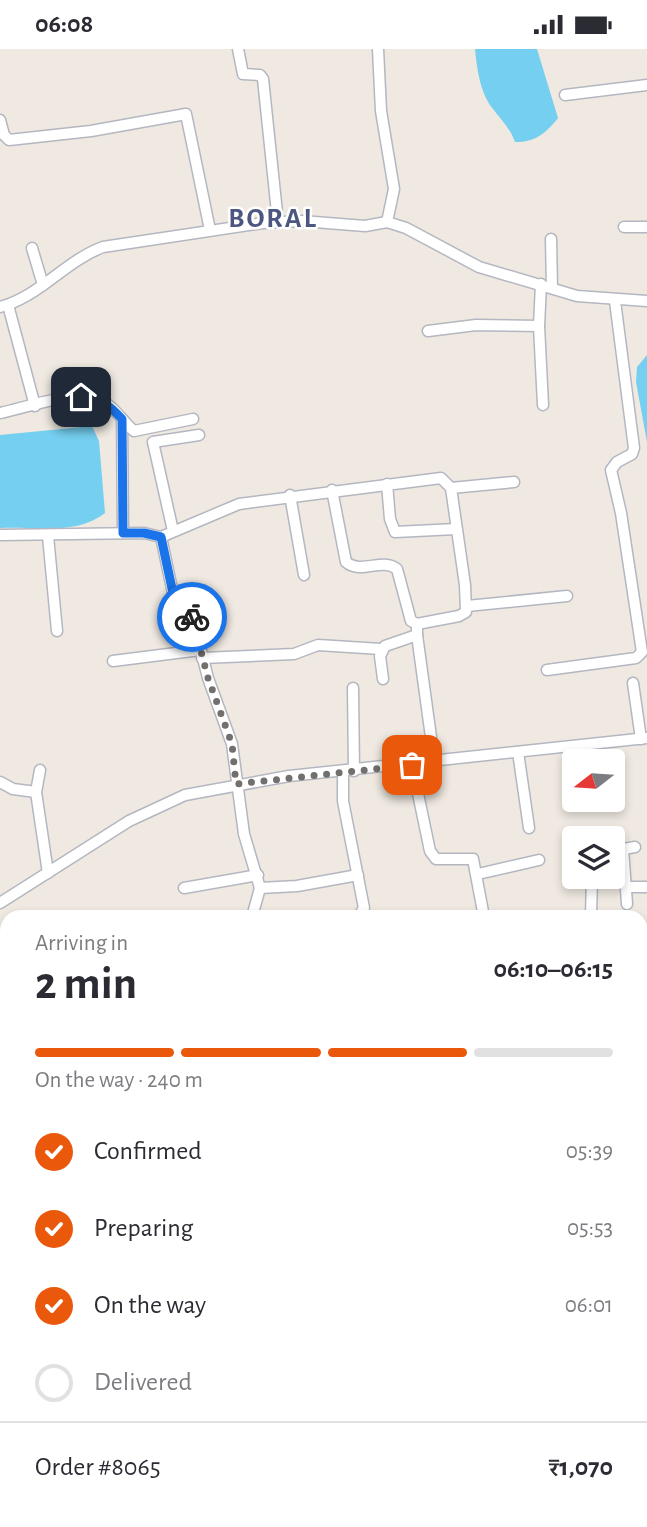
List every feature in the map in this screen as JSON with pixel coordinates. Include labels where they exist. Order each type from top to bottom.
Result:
[{"type":"street","points":[[237,49],[243,74],[260,75],[263,79],[278,222]]},
{"type":"street","points":[[377,49],[381,111],[394,189],[387,222]]},
{"type":"street","points":[[565,95],[647,85]]},
{"type":"street","points":[[0,120],[4,135],[9,140],[91,131],[186,114],[210,230]]},
{"type":"street","points":[[35,406],[4,306],[43,285],[80,258],[103,247],[278,222],[302,221],[365,226],[387,222],[406,228],[470,264],[577,296],[615,301],[647,301]]},
{"type":"street","points":[[624,227],[647,227]]},
{"type":"street","points":[[551,239],[552,288]]},
{"type":"street","points":[[32,248],[43,285]]},
{"type":"street","points":[[541,284],[539,326],[543,405]]},
{"type":"street","points":[[615,301],[634,448],[632,454],[612,465],[611,470],[621,513],[642,652],[647,663]]},
{"type":"street","points":[[428,331],[476,325],[539,326]]},
{"type":"street","points":[[0,413],[81,397],[96,398],[109,405],[134,431],[192,419]]},
{"type":"street","points":[[122,419],[123,533]]},
{"type":"street","points":[[173,531],[153,442],[199,435]]},
{"type":"street","points":[[0,535],[144,533],[161,537],[239,504],[290,495],[441,478],[451,488],[466,612],[417,630],[381,649],[318,645],[285,655],[201,654],[113,661]]},
{"type":"street","points":[[451,488],[514,482]]},
{"type":"street","points":[[387,484],[390,519],[396,533],[456,529]]},
{"type":"street","points":[[332,490],[346,562],[355,568],[390,564],[397,569],[411,621],[417,630],[433,759]]},
{"type":"street","points":[[290,495],[304,575]]},
{"type":"street","points":[[48,536],[57,631]]},
{"type":"street","points":[[161,537],[174,598],[193,619],[201,654],[232,744],[243,834],[260,888],[254,910]]},
{"type":"street","points":[[467,606],[568,596]]},
{"type":"street","points":[[381,649],[383,679]]},
{"type":"street","points":[[547,670],[636,658],[642,652]]},
{"type":"street","points":[[0,902],[106,835],[173,800],[236,784],[412,765],[433,759],[644,739],[633,683]]},
{"type":"street","points":[[353,688],[348,771],[343,800],[363,910]]},
{"type":"street","points":[[519,752],[529,828]]},
{"type":"street","points":[[412,765],[430,851],[436,859],[444,861],[473,859],[483,910]]},
{"type":"street","points":[[40,770],[36,792],[48,873]]},
{"type":"street","points":[[0,782],[13,789],[36,792]]},
{"type":"street","points":[[625,849],[635,847]]},
{"type":"street","points":[[478,874],[539,860]]},
{"type":"street","points":[[184,888],[258,875]]},
{"type":"street","points":[[260,888],[298,886],[358,875]]},
{"type":"street","points":[[625,882],[627,904]]},
{"type":"street","points":[[626,887],[647,887]]},
{"type":"street","points":[[591,910],[592,889]]},
{"type":"water","points":[[475,49],[537,49],[558,118],[544,133],[528,141],[515,142],[485,96]]},
{"type":"water","points":[[647,355],[647,442],[636,382],[637,367]]},
{"type":"water","points":[[92,426],[99,441],[105,513],[81,525],[68,527],[0,528],[0,435]]},
{"type":"way so far","points":[[192,617],[208,678],[234,751],[236,784],[289,776],[412,765]]},
{"type":"district","name":"BORAL","points":[[273,219]]},
{"type":"route","points":[[81,397],[96,398],[109,405],[122,419],[123,533],[144,533],[161,537],[174,598],[192,617]]}]
